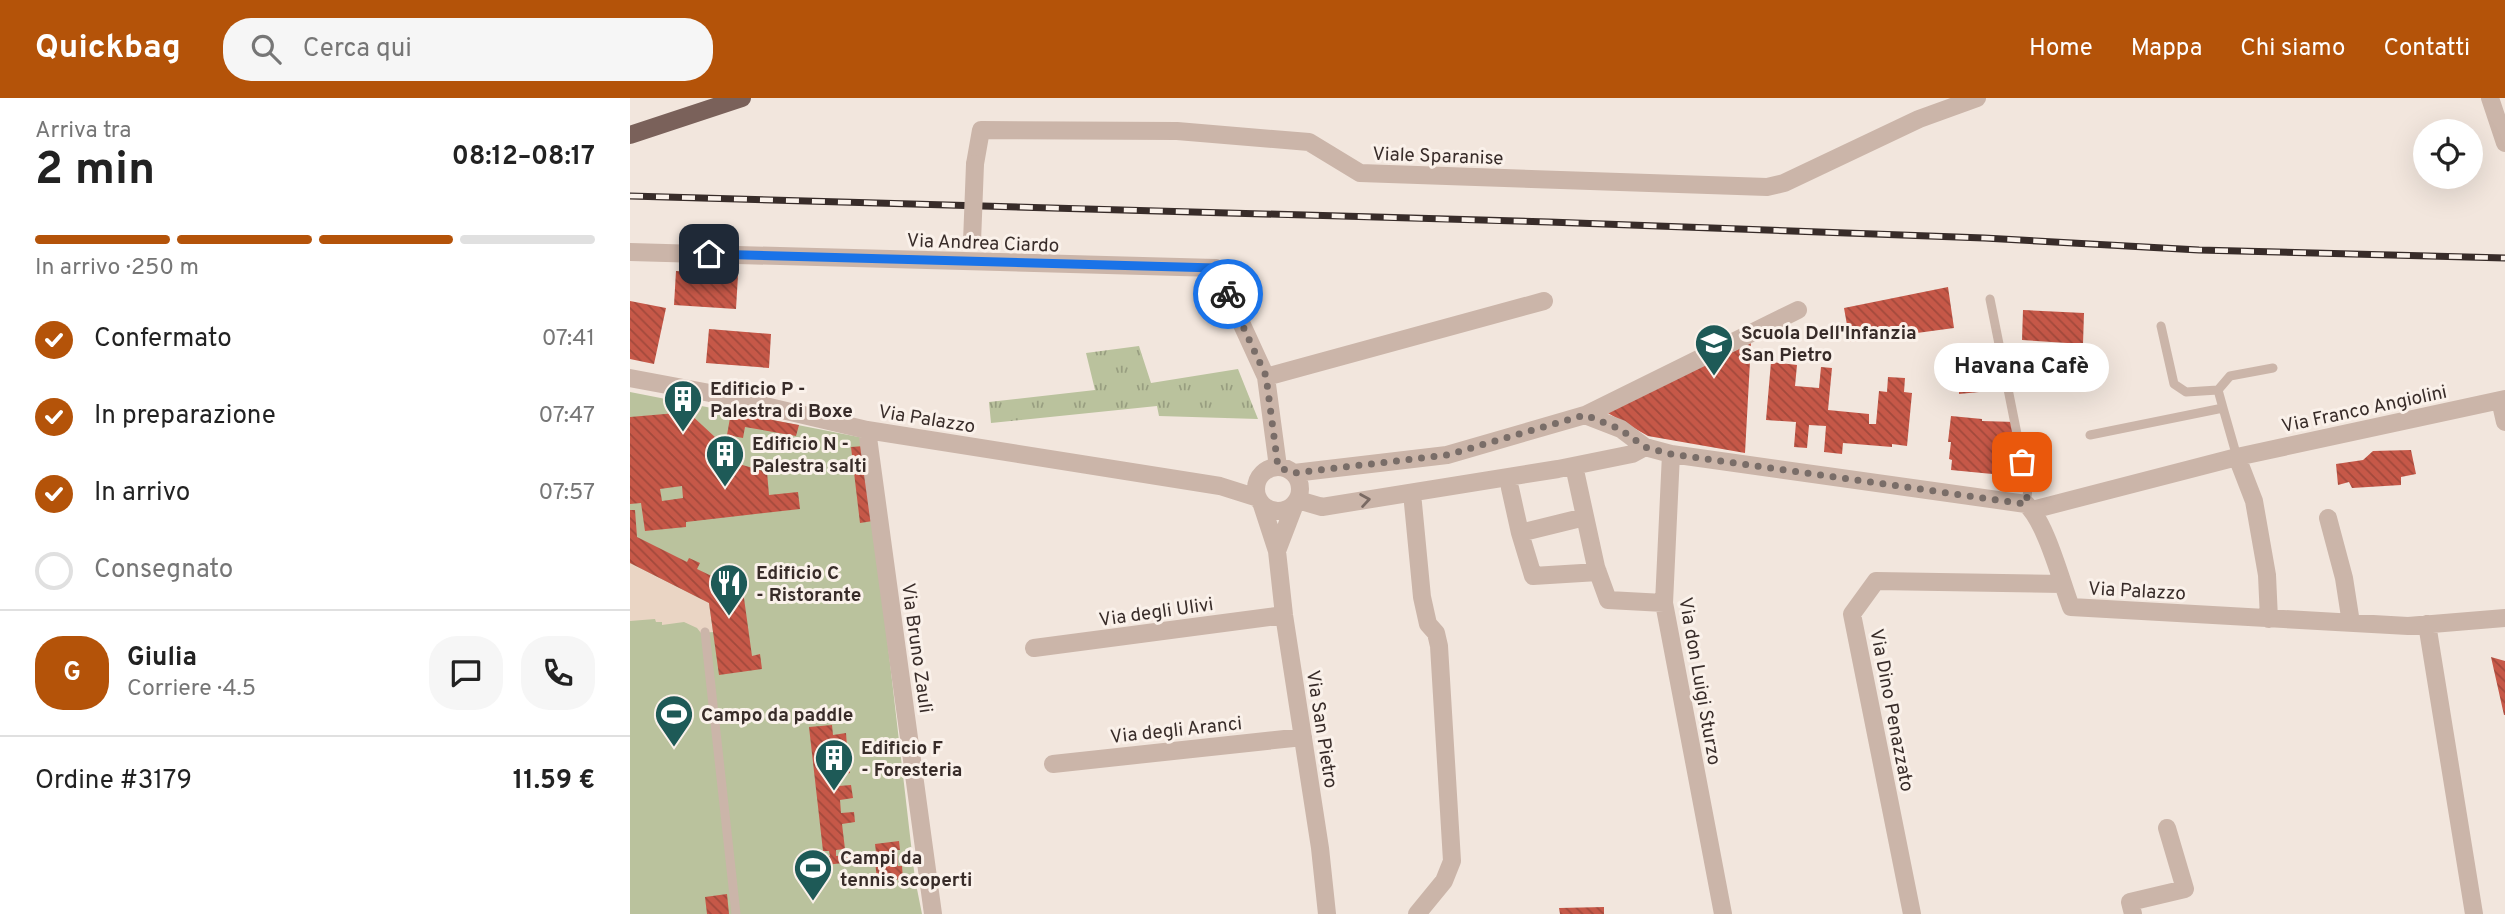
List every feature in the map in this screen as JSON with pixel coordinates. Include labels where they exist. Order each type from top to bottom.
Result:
[{"type":"main road","points":[[630,135],[742,98]]},
{"type":"street","name":"Viale Sparanise","points":[[970,263],[975,164],[981,130],[1177,131],[1308,142],[1360,173],[1767,187],[1784,183],[1919,119],[1977,98]]},
{"type":"street","points":[[2490,98],[2505,143]]},
{"type":"street","name":"Via Andrea Ciardo","points":[[630,251],[970,263],[1216,268],[1266,376],[1279,470]]},
{"type":"street","points":[[1266,376],[1544,301]]},
{"type":"street","name":"Via Palazzo","points":[[1220,486],[1279,470],[1447,455],[1593,418],[1798,310]]},
{"type":"street","name":"Via Palazzo","points":[[630,378],[710,393],[867,430],[1220,486],[1260,502]]},
{"type":"street","name":"Via Franco Angiolini","points":[[2029,507],[2237,457],[2502,400],[2505,422]]},
{"type":"street","points":[[1593,418],[1620,429],[1645,447],[1671,454],[2029,507]]},
{"type":"street","points":[[1593,418],[1607,429],[1609,440],[1604,452],[1596,460]]},
{"type":"street","name":"Via Bruno Zauli","points":[[867,430],[933,914]]},
{"type":"street","points":[[1296,502],[1322,507],[1412,493],[1558,469],[1632,454],[1645,447]]},
{"type":"street","name":"Via don Luigi Sturzo","points":[[1671,454],[1664,603],[1723,914]]},
{"type":"street","points":[[2237,457],[2254,501],[2267,575],[2269,619]]},
{"type":"street","points":[[1279,470],[1300,483],[1296,502],[1289,509],[1279,512],[1260,502],[1256,485],[1279,470]]},
{"type":"street","points":[[1576,475],[1598,572],[1608,600],[1664,603]]},
{"type":"street","points":[[1510,488],[1533,576],[1598,572]]},
{"type":"street","points":[[1412,493],[1422,597],[1428,624],[1436,633],[1438,646],[1452,862],[1444,881],[1417,914]]},
{"type":"street","name":"Via San Pietro","points":[[1260,502],[1277,551],[1327,914]]},
{"type":"street","name":"Via San Pietro","points":[[1277,551],[1296,502]]},
{"type":"street","name":"Via Palazzo","points":[[2029,507],[2046,538],[2071,607],[2408,626],[2505,618]]},
{"type":"street","points":[[1520,533],[1585,517]]},
{"type":"street","points":[[2328,518],[2344,578],[2351,624]]},
{"type":"street","name":"Via Dino Penazzato","points":[[1912,914],[1852,614],[1876,581],[2062,584]]},
{"type":"street","name":"Via degli Ulivi","points":[[1034,648],[1284,615]]},
{"type":"street","points":[[2427,624],[2474,914]]},
{"type":"street","name":"Via degli Aranci","points":[[1054,764],[1303,737]]},
{"type":"street","points":[[2133,914],[2130,902],[2185,889],[2168,828]]},
{"type":"lane","points":[[1990,299],[2028,489],[2029,507]]},
{"type":"lane","points":[[2161,326],[2174,384],[2186,392],[2218,390],[2230,376],[2273,368]]},
{"type":"lane","points":[[2218,390],[2237,457]]},
{"type":"lane","points":[[2090,435],[2223,408]]},
{"type":"lane","points":[[705,632],[736,914]]},
{"type":"green space","points":[[1139,346],[1151,383],[1238,369],[1258,419],[1159,416],[1157,406],[991,423],[989,402],[1095,390],[1086,353]]},
{"type":"green space","points":[[630,392],[864,438],[915,879],[922,914],[630,914]]},
{"type":"shaded area","points":[[630,563],[709,603],[713,632],[701,633],[684,622],[662,625],[662,622],[656,622],[655,619],[630,621]]},
{"type":"building","points":[[676,271],[738,275],[736,309],[674,305]]},
{"type":"building","points":[[1948,287],[1954,328],[1850,342],[1844,308]]},
{"type":"building","points":[[630,301],[666,308],[654,364],[630,359]]},
{"type":"building","points":[[2023,310],[2084,313],[2083,344],[2022,340]]},
{"type":"building","points":[[709,329],[771,334],[769,368],[706,363]]},
{"type":"building","name":"Scuola Dell'Infanzia San Pietro","points":[[1751,343],[1745,453],[1648,436],[1606,412]]},
{"type":"building","points":[[2003,359],[2006,383],[1999,384],[1999,390],[1959,394],[1959,388],[1950,388],[1947,362]]},
{"type":"building","points":[[1771,362],[1797,365],[1795,386],[1819,388],[1821,367],[1832,368],[1828,410],[1869,414],[1869,424],[1876,424],[1879,391],[1887,392],[1888,377],[1905,378],[1904,392],[1912,393],[1907,446],[1843,443],[1842,454],[1824,452],[1826,426],[1809,425],[1807,448],[1794,447],[1796,422],[1766,420]]},
{"type":"building","points":[[688,412],[730,451],[712,453],[713,467],[739,464],[767,472],[769,495],[798,492],[800,509],[686,522],[686,527],[645,531],[641,503],[630,504],[630,417]],"holes":[[[682,486],[683,498],[662,501],[660,489]]]},
{"type":"building","points":[[731,412],[799,425],[796,436],[745,427],[743,438],[727,435]]},
{"type":"building","points":[[1951,416],[2015,422],[2013,476],[1951,470],[1951,442],[1948,442]]},
{"type":"building","points":[[864,446],[873,521],[860,523],[851,447]]},
{"type":"building","points":[[2411,450],[2416,474],[2401,477],[2401,485],[2352,488],[2349,482],[2338,485],[2336,464],[2363,460],[2373,451]]},
{"type":"building","points":[[630,510],[635,510],[637,537],[687,562],[689,558],[700,563],[697,569],[743,591],[752,656],[760,654],[762,669],[719,675],[709,603],[630,563]]},
{"type":"building","points":[[2491,657],[2505,661],[2505,715],[2504,715]]},
{"type":"building","name":"Edificio F - Foresteria","points":[[832,725],[833,735],[846,733],[847,747],[835,748],[836,760],[848,758],[850,773],[838,775],[839,786],[851,785],[853,798],[840,800],[841,813],[854,812],[855,822],[842,824],[845,849],[836,850],[836,856],[876,852],[875,844],[899,841],[898,866],[902,866],[903,879],[877,881],[875,860],[824,865],[823,857],[830,856],[829,851],[823,851],[809,727]]},
{"type":"building","points":[[727,894],[729,914],[707,914],[705,897]]},
{"type":"building","points":[[1604,907],[1604,914],[1560,914],[1559,908]]},
{"type":"railway","points":[[630,196],[1549,222],[1984,238],[2199,250],[2505,258]]},
{"type":"way so far","points":[[1228,294],[1266,376],[1278,467],[1294,473],[1447,455],[1585,415],[1620,429],[1645,447],[1671,454],[2026,504],[2028,489],[2022,462]]},
{"type":"place","name":"Scuola Dell'Infanzia San Pietro","points":[[1714,377]]},
{"type":"place","name":"Edificio P - Palestra di Boxe","points":[[683,433]]},
{"type":"place","name":"Havana Cafè","points":[[2022,462]]},
{"type":"place","name":"Edificio N - Palestra salti","points":[[725,488]]},
{"type":"place","name":"Edificio C - Ristorante","points":[[729,617]]},
{"type":"place","name":"Campo da paddle","points":[[674,748]]},
{"type":"place","name":"Edificio F - Foresteria","points":[[834,792]]},
{"type":"place","name":"Campi da tennis scoperti","points":[[813,902]]},
{"type":"route","points":[[709,254],[1216,268],[1228,294]]}]
